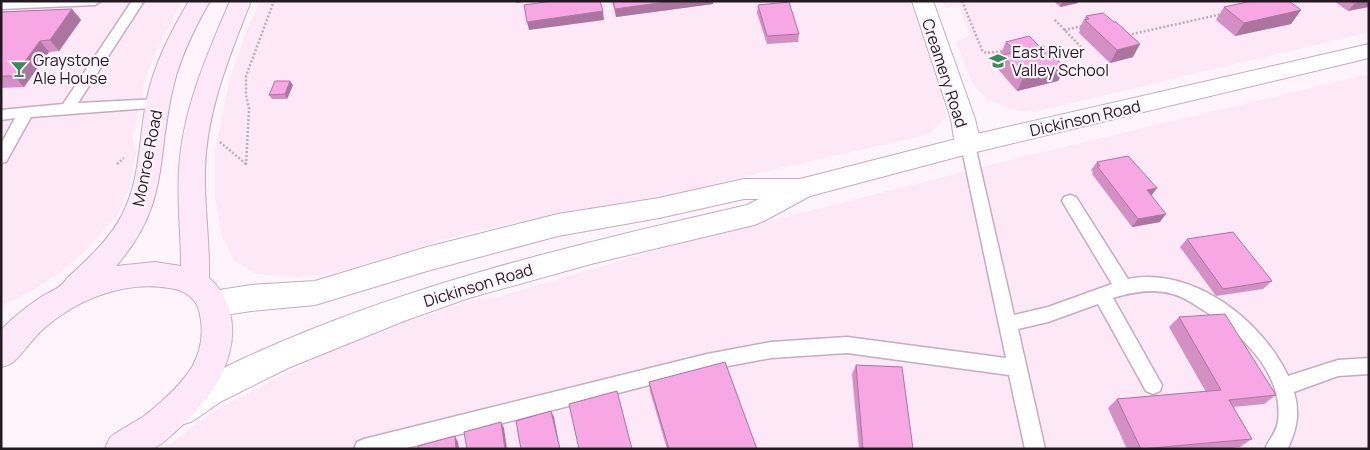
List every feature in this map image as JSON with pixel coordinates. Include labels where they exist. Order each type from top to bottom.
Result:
[{"type":"main road","name":"Monroe Road","points":[[65,298],[100,266],[120,243],[135,218],[143,193],[163,79],[175,50],[200,1]]},
{"type":"main road","points":[[130,446],[167,419],[196,388],[213,357],[218,328],[204,294],[196,263],[193,155],[209,78],[241,1]]},
{"type":"main road","points":[[1,353],[11,340],[40,314],[65,298],[101,282],[137,274],[169,274],[204,294]]},
{"type":"street","name":"Creamery Road","points":[[922,1],[963,120],[968,145]]},
{"type":"street","name":"Dickinson Road","points":[[204,294],[251,298],[315,293],[427,258],[558,225],[659,208],[744,189],[802,188],[968,145],[1369,51]]},
{"type":"street","name":"Dickinson Road","points":[[167,419],[209,392],[248,371],[297,349],[395,311],[469,286],[591,252],[754,214],[802,188]]},
{"type":"street","points":[[1,329],[40,314]]},
{"type":"lane","points":[[1,5],[95,1]]},
{"type":"lane","points":[[67,108],[138,1]]},
{"type":"lane","points":[[1,115],[67,108],[158,104]]},
{"type":"lane","points":[[1,158],[26,112]]},
{"type":"lane","points":[[968,145],[1018,368],[1034,449]]},
{"type":"lane","points":[[1070,202],[1124,288]]},
{"type":"lane","points":[[1008,324],[1052,314],[1102,295],[1147,283],[1167,285],[1186,292],[1233,319],[1252,337],[1268,358],[1282,387],[1289,414],[1287,433],[1275,449]]},
{"type":"lane","points":[[1102,295],[1153,385]]},
{"type":"lane","points":[[364,449],[707,362],[771,350],[847,345],[1018,368]]},
{"type":"lane","points":[[1282,387],[1338,368],[1369,366]]},
{"type":"path","points":[[246,165],[249,109],[246,95],[246,76],[274,1]]},
{"type":"path","points":[[962,1],[982,50],[989,53],[1007,51]]},
{"type":"path","points":[[1125,35],[1222,14]]},
{"type":"path","points":[[1045,52],[1063,53],[1082,48],[1054,19]]},
{"type":"path","points":[[1064,30],[1091,24]]},
{"type":"shaded area","points":[[1,1],[182,1],[158,46],[145,80],[133,138],[136,154],[130,185],[118,214],[84,252],[61,271],[39,287],[1,306]]},
{"type":"shaded area","points":[[260,1],[910,1],[942,95],[946,118],[930,133],[918,137],[771,170],[691,191],[467,233],[336,273],[298,277],[257,274],[235,261],[222,237],[215,198],[215,150],[230,78],[247,29]]},
{"type":"shaded area","points":[[943,1],[1369,1],[1369,32],[1047,109],[1027,112],[1018,111],[989,100],[973,85],[956,42],[970,35],[958,4],[946,9]]},
{"type":"shaded area","points":[[1369,74],[1369,449],[163,449],[214,411],[322,355],[401,324],[479,298],[498,297],[664,248],[1022,157]]},
{"type":"building","points":[[552,1],[600,1],[603,11],[527,22],[524,5]]},
{"type":"building","points":[[613,1],[673,1],[615,9]]},
{"type":"building","points":[[1252,1],[1289,1],[1301,10],[1244,23],[1224,7]]},
{"type":"building","points":[[789,2],[799,34],[767,36],[758,5]]},
{"type":"building","points":[[72,9],[50,40],[40,41],[14,76],[1,76],[1,12]]},
{"type":"building","points":[[1103,13],[1140,44],[1117,50],[1085,20],[1089,19],[1086,16]]},
{"type":"building","points":[[1029,36],[1039,46],[1043,45],[1065,68],[1023,78],[1002,55],[1016,52],[1006,42]]},
{"type":"building","points":[[275,81],[290,81],[285,94],[269,95]]},
{"type":"building","points":[[1128,156],[1157,188],[1147,190],[1166,214],[1138,219],[1097,166],[1100,166],[1097,162]]},
{"type":"building","points":[[1233,232],[1272,281],[1223,289],[1187,239]]},
{"type":"building","points":[[1225,314],[1276,395],[1229,400],[1252,439],[1141,449],[1117,399],[1221,390],[1179,317]]},
{"type":"building","points":[[725,362],[757,449],[669,449],[649,382]]},
{"type":"building","points":[[856,365],[902,367],[913,449],[863,449]]},
{"type":"building","points":[[617,391],[632,449],[579,449],[569,404]]},
{"type":"building","points":[[551,411],[560,449],[521,449],[516,421]]},
{"type":"building","points":[[501,422],[505,449],[467,449],[464,432]]},
{"type":"building","points":[[455,436],[456,449],[418,449],[418,446]]},
{"type":"place","name":"East River Valley School","points":[[998,61]]},
{"type":"place","name":"Graystone Ale House","points":[[19,69]]}]
